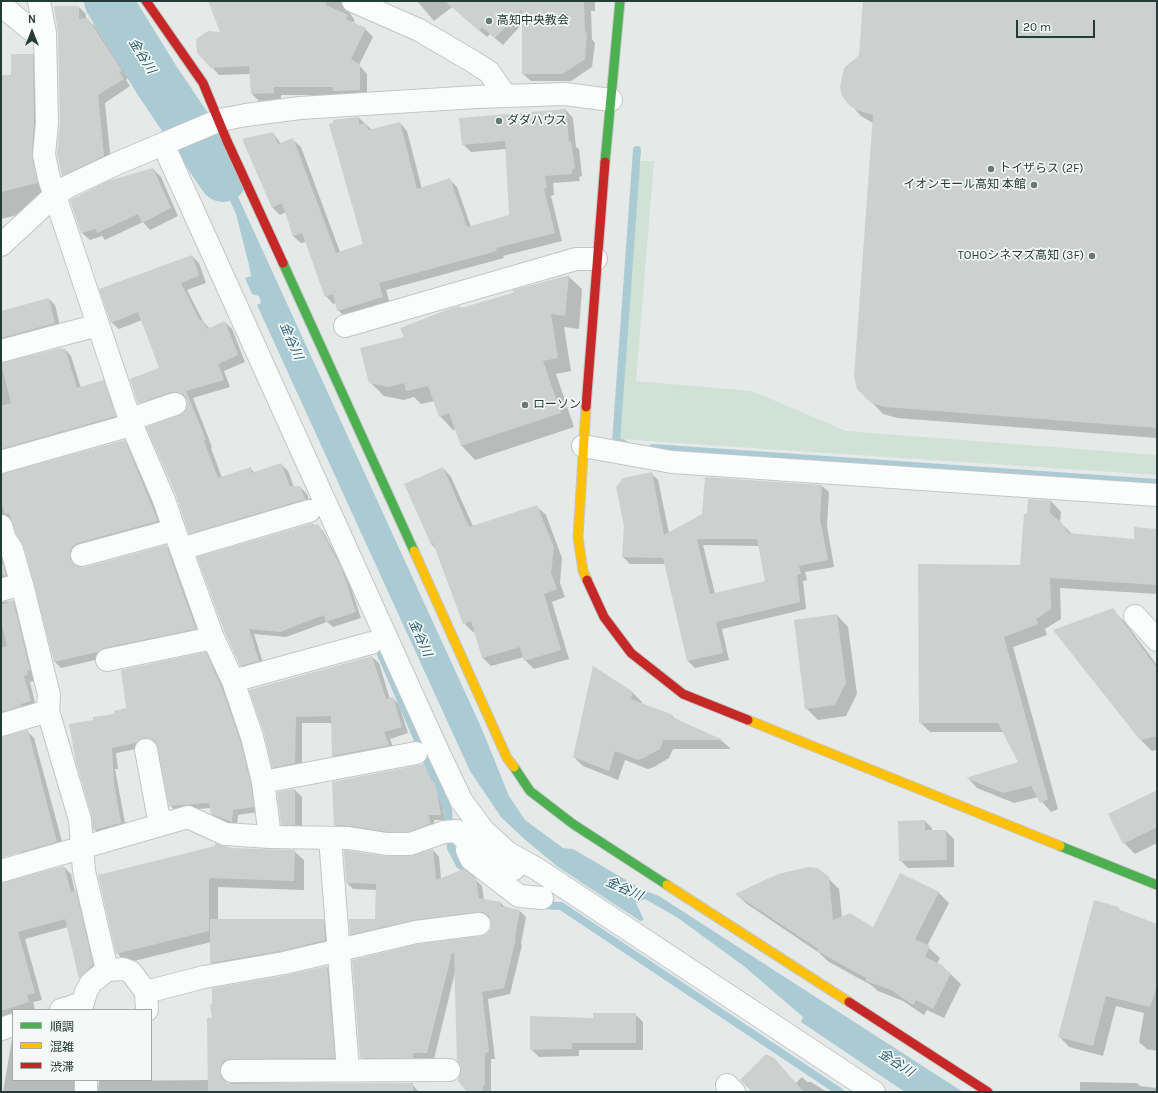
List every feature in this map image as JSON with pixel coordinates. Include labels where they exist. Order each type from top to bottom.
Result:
[{"type":"street","points":[[39,1],[45,33],[47,124],[44,155],[55,195],[131,423],[164,500],[213,638],[232,681],[252,737],[263,782],[270,837]]},
{"type":"street","points":[[146,1],[159,22],[203,83],[213,123],[227,141],[299,296],[507,758],[530,791],[573,824],[988,1092]]},
{"type":"street","points":[[353,1],[419,30],[472,61],[489,72],[505,95]]},
{"type":"street","points":[[620,1],[596,259],[578,537],[583,571],[595,600],[630,653],[662,680],[683,694],[1157,885]]},
{"type":"street","points":[[1,5],[30,29],[45,33]]},
{"type":"street","points":[[1,245],[55,195],[69,186],[213,123],[246,115],[300,108],[505,95],[565,94],[611,100]]},
{"type":"street","points":[[167,142],[461,800],[488,835],[508,853],[537,869],[874,1092]]},
{"type":"street","points":[[345,326],[576,259],[596,259]]},
{"type":"street","points":[[1,351],[98,325]]},
{"type":"street","points":[[1,462],[124,427],[140,416],[175,404]]},
{"type":"street","points":[[583,446],[672,462],[1157,495]]},
{"type":"street","points":[[82,555],[177,540],[309,511]]},
{"type":"street","points":[[1,526],[5,539],[12,550],[22,584],[49,695],[48,711],[80,820],[84,871],[107,970]]},
{"type":"street","points":[[1,590],[22,584]]},
{"type":"street","points":[[1135,616],[1157,640]]},
{"type":"street","points":[[107,660],[213,638]]},
{"type":"street","points":[[232,681],[371,643]]},
{"type":"street","points":[[1,725],[48,711]]},
{"type":"street","points":[[146,750],[160,825]]},
{"type":"street","points":[[263,782],[416,753]]},
{"type":"street","points":[[1,871],[188,817],[225,834],[270,837],[348,838],[387,844],[410,844],[451,831]]},
{"type":"street","points":[[451,831],[472,846],[515,869],[537,869]]},
{"type":"street","points":[[451,831],[471,859],[485,871],[519,896],[542,898]]},
{"type":"street","points":[[330,838],[340,949],[348,1070]]},
{"type":"street","points":[[67,1009],[84,1006],[86,992],[92,983],[107,970],[123,969],[131,972],[146,1001],[204,977],[284,963],[416,932],[479,924]]},
{"type":"street","points":[[1,1029],[12,1025]]},
{"type":"street","points":[[232,1070],[449,1070]]},
{"type":"street","points":[[86,1081],[86,1092]]},
{"type":"green space","points":[[640,161],[654,161],[636,381],[752,391],[846,431],[1157,455],[1157,475],[619,439]]},
{"type":"water","points":[[206,138],[234,188],[481,727],[509,796],[525,820],[563,848],[573,849],[643,890],[659,896],[963,1092],[905,1092],[801,1022],[803,1017],[745,967],[678,918],[645,899],[636,903],[644,920],[640,921],[558,867],[501,817],[470,771],[257,305],[261,303],[259,296],[252,294],[245,278],[251,276],[249,265],[236,214],[227,194],[217,173],[194,154],[187,146]]},
{"type":"building","points":[[208,1],[326,1],[326,5],[348,15],[346,19],[366,28],[351,59],[360,65],[360,90],[333,91],[333,87],[274,87],[274,93],[251,94],[249,66],[211,68],[197,53],[196,39],[208,31],[220,32]]},
{"type":"building","points":[[445,1],[584,1],[585,31],[587,34],[585,59],[563,74],[522,74],[522,9],[495,38],[482,27],[479,31]]},
{"type":"building","name":"イオンモール高知 本館","points":[[863,1],[1157,1],[1157,428],[885,407],[871,403],[857,389],[854,376],[873,115],[856,110],[848,104],[842,96],[840,87],[844,68],[859,55]]},
{"type":"building","points":[[54,6],[79,6],[79,19],[88,18],[122,71],[119,72],[124,79],[98,95],[104,156],[62,176],[57,154],[60,123],[58,33]]},
{"type":"building","points":[[11,54],[33,54],[34,123],[32,154],[38,183],[1,192],[1,75],[11,75]]},
{"type":"building","points":[[566,109],[569,141],[571,141],[575,169],[572,169],[572,174],[545,176],[547,188],[544,189],[555,233],[496,248],[497,251],[379,283],[383,297],[337,311],[333,294],[325,297],[302,233],[293,236],[282,203],[272,208],[242,139],[273,132],[278,144],[293,138],[336,253],[363,244],[329,124],[333,123],[333,120],[359,117],[359,124],[366,123],[368,130],[400,122],[417,189],[450,178],[467,227],[509,215],[505,141],[462,145],[459,118]]},
{"type":"building","points":[[153,168],[171,208],[142,223],[138,214],[97,233],[96,229],[81,233],[70,200],[108,181]]},
{"type":"building","points":[[192,255],[199,276],[181,283],[200,321],[203,320],[207,329],[225,321],[238,355],[218,364],[224,380],[186,391],[206,440],[204,441],[218,478],[251,467],[252,473],[281,463],[290,486],[300,486],[305,499],[189,534],[176,495],[146,427],[184,412],[187,406],[187,400],[183,394],[171,392],[138,404],[130,379],[159,368],[138,312],[111,323],[99,289]]},
{"type":"building","points":[[569,275],[565,316],[551,314],[558,358],[543,361],[561,413],[461,446],[449,413],[439,417],[428,386],[406,391],[404,383],[389,387],[369,383],[360,348],[404,337],[400,328],[449,309],[460,306],[461,308],[513,293],[513,290]]},
{"type":"building","points":[[49,298],[55,323],[1,338],[1,311]]},
{"type":"building","points":[[65,348],[77,388],[104,380],[116,416],[1,449],[1,406],[11,403],[1,363]]},
{"type":"building","points":[[125,440],[158,521],[78,543],[73,546],[70,551],[70,559],[79,567],[85,567],[166,545],[196,629],[104,648],[98,652],[54,662],[24,547],[16,534],[9,513],[5,514],[1,500],[1,474]]},
{"type":"building","points":[[443,467],[469,527],[537,505],[554,548],[551,573],[557,589],[544,594],[561,650],[524,661],[520,647],[482,658],[471,621],[463,624],[433,543],[431,544],[404,484]]},
{"type":"building","points":[[652,472],[664,535],[702,514],[705,477],[822,485],[820,519],[828,560],[799,566],[801,574],[797,575],[800,602],[716,622],[723,653],[687,661],[663,558],[622,557],[624,526],[616,487],[623,478]],"holes":[[[697,539],[757,539],[765,581],[710,594]]]},
{"type":"building","points":[[1028,499],[1051,500],[1050,513],[1062,523],[1068,533],[1134,539],[1134,527],[1157,529],[1157,585],[1050,578],[1051,609],[1036,619],[1038,624],[1004,637],[1048,799],[1040,803],[1031,786],[1003,793],[966,778],[1018,762],[998,723],[919,723],[918,564],[1020,565],[1024,514],[1027,514]]},
{"type":"building","points":[[313,523],[314,526],[318,524],[342,569],[356,612],[326,622],[324,615],[280,632],[249,629],[259,661],[240,666],[225,633],[197,557]]},
{"type":"building","points":[[3,562],[6,575],[3,576],[1,568]]},
{"type":"building","points":[[13,600],[30,670],[27,671],[28,675],[24,676],[31,701],[21,704],[21,706],[1,712],[1,648],[7,646],[1,621],[1,605]]},
{"type":"building","points":[[1113,608],[1157,668],[1157,736],[1140,740],[1053,630]]},
{"type":"building","points":[[837,614],[846,683],[835,705],[805,709],[794,620]]},
{"type":"building","points":[[206,652],[221,686],[240,740],[251,784],[254,807],[233,810],[232,822],[211,814],[209,803],[169,806],[155,740],[144,738],[136,743],[112,748],[114,784],[121,823],[93,830],[92,817],[76,762],[69,724],[93,720],[93,717],[114,714],[114,711],[126,708],[121,670]]},
{"type":"building","points":[[372,656],[386,699],[393,697],[402,727],[384,732],[389,745],[332,756],[331,716],[296,717],[295,763],[272,768],[264,733],[249,690]]},
{"type":"building","points":[[593,666],[633,692],[631,699],[673,715],[672,717],[723,740],[663,740],[660,749],[638,760],[615,751],[609,771],[573,757]]},
{"type":"building","points":[[28,730],[57,842],[1,858],[1,737]]},
{"type":"building","points":[[424,764],[432,782],[435,782],[441,815],[429,815],[430,824],[408,832],[388,832],[334,825],[332,782]]},
{"type":"building","points":[[295,789],[295,825],[281,825],[277,792]]},
{"type":"building","points":[[1157,790],[1157,827],[1123,844],[1108,814]]},
{"type":"building","points":[[925,820],[925,830],[946,830],[947,860],[899,861],[898,821]]},
{"type":"building","points":[[215,843],[232,848],[295,850],[294,881],[209,878],[209,931],[116,954],[98,875],[215,846]]},
{"type":"building","points":[[433,849],[436,880],[464,869],[476,878],[479,898],[501,902],[501,906],[520,910],[516,938],[504,988],[482,992],[489,1052],[485,1053],[485,1085],[483,1085],[483,1092],[467,1092],[458,1081],[461,1070],[457,1061],[454,953],[452,953],[427,1053],[413,1053],[413,1058],[360,1058],[352,960],[418,944],[481,936],[487,934],[491,928],[491,923],[489,916],[483,912],[477,912],[414,920],[350,935],[349,919],[375,919],[376,884],[346,883],[344,850],[385,856],[410,856]]},
{"type":"building","points":[[64,866],[71,892],[76,891],[93,964],[79,979],[65,919],[18,932],[35,993],[27,995],[29,1002],[1,1011],[1,883]]},
{"type":"building","points":[[809,867],[818,868],[829,877],[833,920],[850,913],[873,927],[900,873],[939,892],[915,939],[930,946],[925,957],[944,966],[945,970],[951,973],[933,1009],[916,1000],[913,1005],[891,990],[866,981],[866,978],[817,951],[818,949],[735,894],[778,874]]},
{"type":"building","points":[[1094,900],[1119,907],[1118,909],[1157,924],[1157,986],[1150,1007],[1106,996],[1093,1046],[1058,1037]]},
{"type":"building","points":[[210,919],[324,919],[325,940],[281,951],[210,963]]},
{"type":"building","points":[[327,966],[335,1058],[225,1060],[221,1065],[221,1078],[232,1084],[413,1083],[413,1092],[208,1092],[207,1018],[212,1018],[210,1005],[212,1004],[212,988],[287,975]]},
{"type":"building","points":[[593,1013],[636,1013],[636,1043],[572,1043],[572,1049],[530,1050],[530,1016],[593,1018]]},
{"type":"building","points":[[766,1054],[774,1058],[804,1092],[752,1092],[740,1080]]},
{"type":"waterway","name":"金谷川","points":[[108,1],[158,82],[223,178]]},
{"type":"waterway","points":[[624,444],[616,442],[637,150]]},
{"type":"waterway","points":[[653,448],[1157,483]]},
{"type":"waterway","points":[[381,654],[448,810],[451,848],[460,865],[474,874]]},
{"type":"waterway","points":[[539,905],[561,906],[840,1092]]},
{"type":"traffic: fast","points":[[605,162],[620,1]]},
{"type":"traffic: fast","points":[[283,263],[414,551]]},
{"type":"traffic: fast","points":[[514,767],[530,791],[573,824],[667,885]]},
{"type":"traffic: fast","points":[[1060,846],[1157,885]]},
{"type":"traffic: slow","points":[[586,407],[578,537],[583,571],[587,580]]},
{"type":"traffic: slow","points":[[414,551],[507,758],[514,767]]},
{"type":"traffic: slow","points":[[748,720],[1060,846]]},
{"type":"traffic: slow","points":[[667,885],[849,1002]]},
{"type":"traffic: jam","points":[[146,1],[203,83],[227,141],[283,263]]},
{"type":"traffic: jam","points":[[586,407],[605,162]]},
{"type":"traffic: jam","points":[[587,580],[604,617],[631,653],[683,694],[748,720]]},
{"type":"traffic: jam","points":[[849,1002],[988,1092]]},
{"type":"place","name":"高知中央教会","points":[[489,21]]},
{"type":"place","name":"ダダハウス","points":[[499,121]]},
{"type":"place","name":"トイザらス (2F)","points":[[991,169]]},
{"type":"place","name":"イオンモール高知 本館","points":[[1034,185]]},
{"type":"place","name":"TOHOシネマズ高知 (3F)","points":[[1092,256]]},
{"type":"place","name":"ローソン","points":[[525,405]]}]
